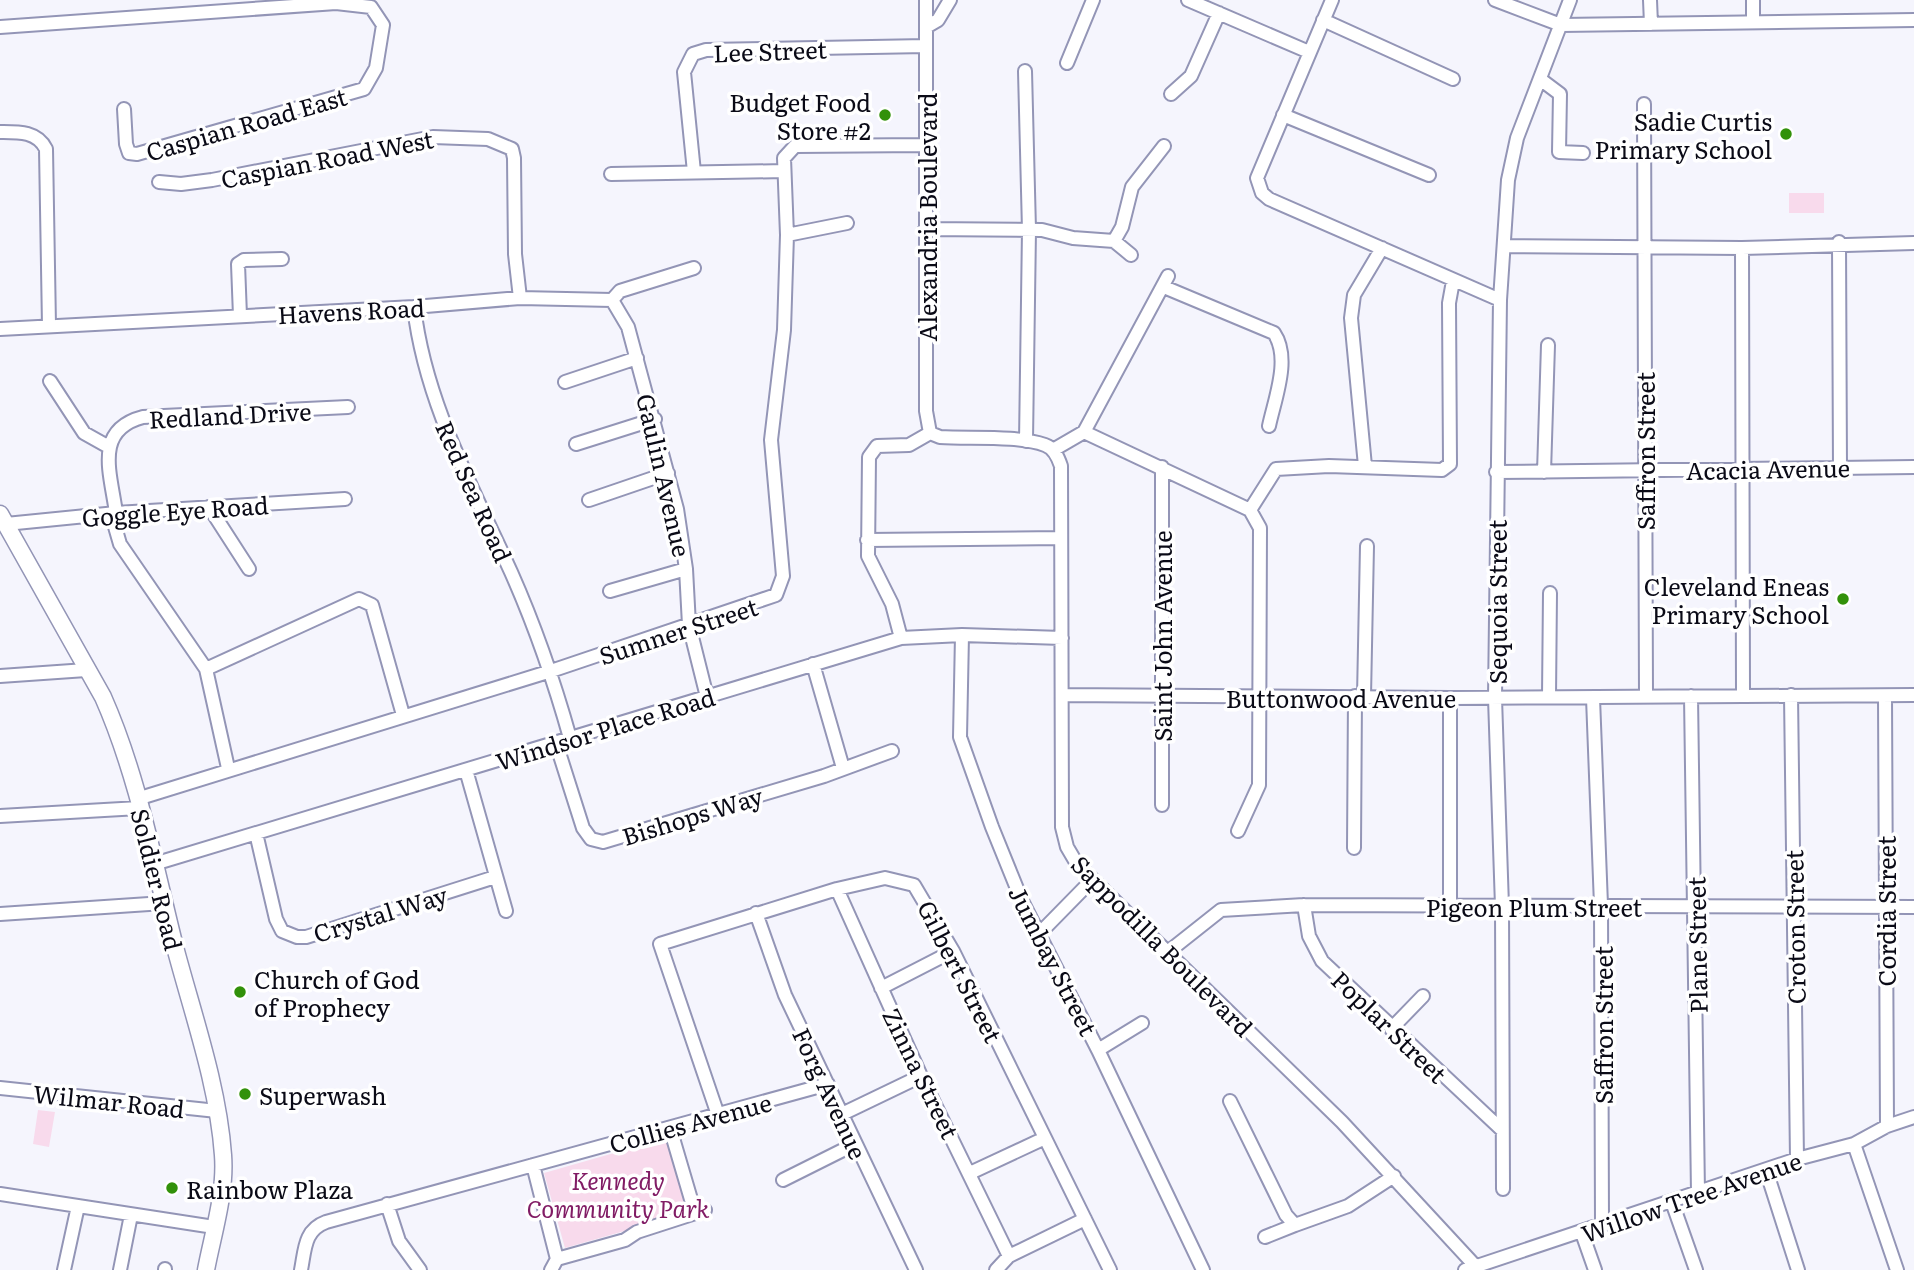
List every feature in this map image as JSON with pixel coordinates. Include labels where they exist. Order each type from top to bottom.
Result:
[{"type":"main road","name":"Soldier Road","points":[[3,519],[103,697],[117,729],[138,804],[217,1111],[224,1156],[221,1198],[206,1270]]},
{"type":"street","name":"Alexandria Boulevard","points":[[926,0],[926,411],[930,433]]},
{"type":"street","points":[[926,27],[939,20],[950,0]]},
{"type":"street","points":[[1068,63],[1093,0]]},
{"type":"street","points":[[1188,0],[1309,52]]},
{"type":"street","points":[[1332,0],[1257,178],[1262,193],[1500,300]]},
{"type":"street","points":[[1495,0],[1561,25],[1914,20]]},
{"type":"street","name":"Sequoia Street","points":[[1503,1189],[1502,906],[1495,698],[1500,300],[1508,180],[1517,138],[1570,0]]},
{"type":"street","points":[[1650,0],[1651,24]]},
{"type":"street","points":[[1752,22],[1753,0]]},
{"type":"street","name":"Caspian Road East","points":[[0,27],[242,5],[336,3],[371,7],[383,25],[376,68],[368,85],[308,106],[137,154],[129,153],[126,144],[124,108]]},
{"type":"street","points":[[1171,94],[1191,76],[1219,13]]},
{"type":"street","points":[[1323,20],[1453,79]]},
{"type":"street","name":"Lee Street","points":[[694,172],[684,83],[684,72],[694,54],[706,50],[926,46]]},
{"type":"street","points":[[1025,71],[1029,230],[1026,441]]},
{"type":"street","points":[[1540,79],[1560,94],[1559,152],[1583,153]]},
{"type":"street","name":"Saffron Street","points":[[1644,104],[1643,470],[1646,697]]},
{"type":"street","points":[[1283,115],[1429,176]]},
{"type":"street","points":[[0,132],[28,133],[42,142],[46,149],[50,326]]},
{"type":"street","name":"Caspian Road West","points":[[159,182],[181,184],[212,180],[433,137],[488,139],[503,143],[512,149],[514,158],[515,254],[520,298]]},
{"type":"street","points":[[611,174],[784,171],[786,154],[795,146],[925,145]]},
{"type":"street","points":[[1114,242],[1122,227],[1132,187],[1164,146]]},
{"type":"street","name":"Sumner Street","points":[[0,816],[138,804],[229,768],[551,671],[771,600],[783,583],[781,526],[771,440],[784,330],[787,235],[784,171]]},
{"type":"street","points":[[787,235],[848,223]]},
{"type":"street","points":[[925,229],[1029,230],[1103,243],[1114,242],[1131,255]]},
{"type":"street","points":[[1505,246],[1742,248],[1839,242],[1914,243]]},
{"type":"street","points":[[1839,242],[1840,468]]},
{"type":"street","points":[[1365,466],[1350,318],[1354,295],[1382,248]]},
{"type":"street","points":[[1742,248],[1743,696]]},
{"type":"street","points":[[240,316],[238,264],[244,260],[282,259]]},
{"type":"street","points":[[612,300],[620,291],[695,268]]},
{"type":"street","points":[[1250,510],[1276,469],[1292,465],[1442,470],[1450,464],[1449,303],[1453,281]]},
{"type":"street","points":[[901,638],[892,604],[868,556],[872,450],[877,446],[909,445],[930,433],[940,437],[1026,441],[1046,445],[1053,450],[1084,432],[1166,282],[1274,333],[1282,345],[1279,383],[1269,426]]},
{"type":"street","name":"Havens Road","points":[[0,328],[414,307],[520,298],[612,300]]},
{"type":"street","name":"Gaulin Avenue","points":[[612,300],[628,327],[668,473],[686,569],[689,625],[707,697]]},
{"type":"street","name":"Red Sea Road","points":[[414,307],[418,343],[433,397],[551,671],[570,738]]},
{"type":"street","points":[[1544,471],[1548,345]]},
{"type":"street","points":[[565,382],[637,358]]},
{"type":"street","points":[[50,381],[84,433],[109,447],[113,513],[120,544],[206,669],[229,768]]},
{"type":"street","name":"Redland Drive","points":[[109,447],[112,436],[119,428],[128,421],[143,417],[348,407]]},
{"type":"street","points":[[576,444],[655,419]]},
{"type":"street","points":[[1084,432],[1250,510],[1260,528],[1259,785],[1238,831]]},
{"type":"street","name":"Sappodilla Boulevard","points":[[1053,450],[1061,466],[1062,827],[1067,847],[1092,880],[1168,951],[1394,1175],[1473,1269]]},
{"type":"street","name":"Saint John Avenue","points":[[1161,805],[1162,467]]},
{"type":"street","name":"Acacia Avenue","points":[[1496,472],[1914,467]]},
{"type":"street","points":[[589,500],[668,473]]},
{"type":"street","name":"Goggle Eye Road","points":[[3,519],[345,499]]},
{"type":"street","points":[[209,507],[249,569]]},
{"type":"street","points":[[867,540],[1061,538]]},
{"type":"street","points":[[1354,848],[1367,546]]},
{"type":"street","points":[[610,591],[686,569]]},
{"type":"street","points":[[1549,696],[1550,593]]},
{"type":"street","points":[[206,669],[359,599],[368,601],[372,605],[403,715]]},
{"type":"street","name":"Windsor Place Road","points":[[154,864],[901,638],[962,635],[1062,638]]},
{"type":"street","name":"Jumbay Street","points":[[962,635],[960,737],[1021,901],[1040,933],[1098,1050],[1203,1270]]},
{"type":"street","points":[[813,664],[843,768]]},
{"type":"street","points":[[0,676],[86,670]]},
{"type":"street","name":"Buttonwood Avenue","points":[[1062,695],[1450,698],[1914,695]]},
{"type":"street","name":"Croton Street","points":[[1791,695],[1797,1159]]},
{"type":"street","name":"Plane Street","points":[[1692,696],[1698,1193]]},
{"type":"street","name":"Cordia Street","points":[[1885,696],[1887,1126]]},
{"type":"street","points":[[1450,698],[1450,907]]},
{"type":"street","name":"Saffron Street","points":[[1593,698],[1601,905],[1602,1226]]},
{"type":"street","name":"Bishops Way","points":[[556,743],[583,828],[591,839],[603,842],[892,751]]},
{"type":"street","points":[[466,770],[506,911]]},
{"type":"street","name":"Crystal Way","points":[[256,833],[276,919],[282,931],[297,937],[306,937],[495,877]]},
{"type":"street","name":"Gilbert Street","points":[[718,1115],[660,944],[837,888],[885,878],[914,885],[953,951],[1110,1270]]},
{"type":"street","points":[[1040,933],[1092,880]]},
{"type":"street","name":"Zinna Street","points":[[837,888],[921,1076],[1009,1256]]},
{"type":"street","points":[[0,914],[164,904]]},
{"type":"street","name":"Pigeon Plum Street","points":[[1168,951],[1221,910],[1304,905],[1450,907],[1794,904],[1914,907]]},
{"type":"street","name":"Poplar Street","points":[[1304,905],[1309,936],[1322,961],[1502,1130]]},
{"type":"street","name":"Forg Avenue","points":[[756,913],[785,995],[916,1270]]},
{"type":"street","points":[[881,988],[953,951]]},
{"type":"street","points":[[1391,1028],[1423,996]]},
{"type":"street","points":[[1098,1050],[1142,1023]]},
{"type":"street","points":[[842,1114],[921,1076]]},
{"type":"street","name":"Collies Avenue","points":[[301,1270],[307,1238],[314,1227],[828,1084]]},
{"type":"street","name":"Wilmar Road","points":[[0,1088],[217,1111]]},
{"type":"street","points":[[1230,1101],[1286,1215],[1295,1226]]},
{"type":"street","name":"Willow Tree Avenue","points":[[1473,1269],[1797,1159],[1854,1144],[1887,1126],[1914,1117]]},
{"type":"street","points":[[533,1165],[554,1264],[625,1240],[637,1232],[700,1212],[670,1128]]},
{"type":"street","points":[[970,1173],[1045,1138]]},
{"type":"street","points":[[783,1180],[855,1144]]},
{"type":"street","points":[[1854,1144],[1897,1270]]},
{"type":"street","points":[[1766,1170],[1798,1270]]},
{"type":"street","points":[[1265,1237],[1348,1206],[1394,1175]]},
{"type":"street","points":[[0,1194],[214,1227]]},
{"type":"street","points":[[1672,1202],[1696,1270]]},
{"type":"street","points":[[387,1205],[399,1241],[420,1270]]},
{"type":"street","points":[[64,1270],[78,1206]]},
{"type":"street","points":[[120,1270],[131,1215]]},
{"type":"street","points":[[996,1270],[1009,1256],[1084,1219]]},
{"type":"street","points":[[1582,1233],[1595,1270]]},
{"type":"green space","points":[[1789,193],[1824,193],[1824,213],[1789,213]]},
{"type":"green space","points":[[38,1110],[55,1112],[49,1147],[33,1144]]},
{"type":"green space","name":"Kennedy Community Park","points":[[670,1137],[691,1212],[565,1248],[544,1173]]},
{"type":"place","name":"Budget Food Store #2","points":[[885,115]]},
{"type":"place","name":"Sadie Curtis Primary School","points":[[1786,134]]},
{"type":"place","name":"Cleveland Eneas Primary School","points":[[1843,599]]},
{"type":"place","name":"Church of God of Prophecy","points":[[240,992]]},
{"type":"place","name":"Superwash","points":[[245,1094]]},
{"type":"place","name":"Rainbow Plaza","points":[[172,1188]]}]
